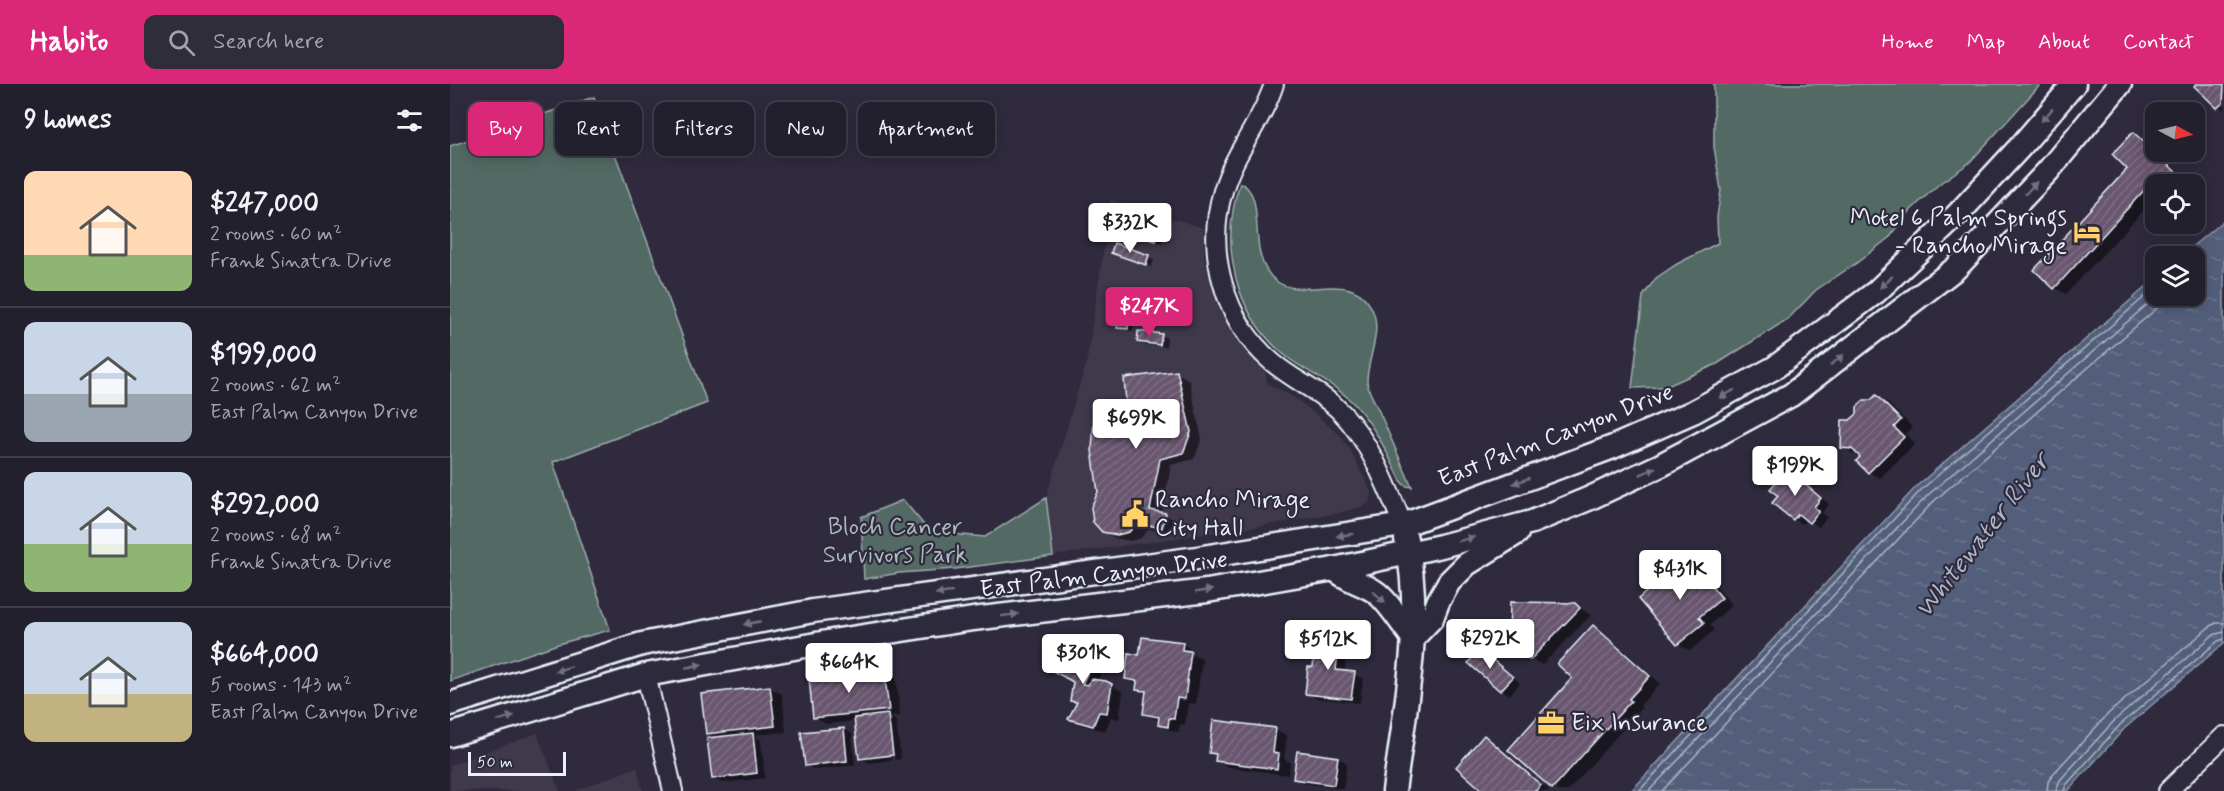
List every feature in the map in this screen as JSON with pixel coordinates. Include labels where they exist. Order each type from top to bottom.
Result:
[{"type":"main road","name":"East Palm Canyon Drive","points":[[450,704],[642,644],[801,614],[1197,558],[1403,525],[1613,447],[1693,412],[1774,368],[1876,292],[1936,236],[2021,146],[2074,84]]},
{"type":"main road","name":"East Palm Canyon Drive","points":[[450,735],[646,675],[838,640],[973,619],[1206,591],[1334,569],[1532,522],[1588,500],[1661,465],[1791,395],[1956,268],[2048,171],[2120,84]]},
{"type":"main road","points":[[1413,638],[1432,618],[1449,582],[1467,564],[1505,542],[1532,522]]},
{"type":"main road","points":[[1394,791],[1413,638],[1414,603],[1409,553],[1403,525]]},
{"type":"main road","points":[[1334,569],[1346,580],[1376,592],[1413,638]]},
{"type":"street","points":[[1274,84],[1268,104],[1234,162],[1222,191],[1216,224],[1217,257],[1221,279],[1236,317],[1258,348],[1272,362],[1328,400],[1353,426],[1377,467],[1403,525]]},
{"type":"street","points":[[646,675],[673,791]]},
{"type":"street","points":[[2168,791],[2224,736]]},
{"type":"shaded area","points":[[1111,200],[1204,228],[1204,258],[1212,288],[1230,327],[1241,345],[1266,373],[1267,383],[1297,399],[1340,435],[1351,451],[1371,492],[1371,499],[1367,505],[1339,513],[1281,523],[1053,556],[1046,498],[1087,360]]},
{"type":"shaded area","points":[[537,733],[560,791],[450,791],[450,765]]},
{"type":"shaded area","points":[[637,767],[643,791],[574,791]]},
{"type":"green space","points":[[1714,84],[2041,84],[1969,163],[1939,184],[1911,210],[1890,237],[1816,290],[1788,319],[1717,364],[1665,387],[1632,388],[1643,296],[1656,278],[1677,264],[1718,243],[1717,217],[1721,190],[1714,147]]},
{"type":"green space","points":[[594,97],[596,102],[579,102]]},
{"type":"green space","points":[[555,110],[555,156],[616,156],[707,403],[553,462],[610,630],[558,644],[450,681],[450,146],[468,140],[468,156],[543,156],[543,114]]},
{"type":"green space","points":[[1240,183],[1249,190],[1254,200],[1261,256],[1266,270],[1276,281],[1287,287],[1340,287],[1352,290],[1363,297],[1372,309],[1376,327],[1367,384],[1412,487],[1402,483],[1379,438],[1357,407],[1334,387],[1287,357],[1254,321],[1243,300],[1232,254],[1231,230]]},
{"type":"green space","name":"Bloch Cancer Survivors Park","points":[[1046,498],[1053,556],[864,579],[861,517],[903,500],[930,532],[985,537]]},
{"type":"water","name":"Whitewater River","points":[[2224,220],[2224,643],[2124,729],[2068,791],[1631,791],[1918,485],[2145,288],[2145,306],[2205,306],[2205,246],[2193,246]]},
{"type":"building","points":[[2196,84],[2224,84],[2223,103],[2217,108],[2194,86]]},
{"type":"building","name":"Motel 6 Palm Springs - Rancho Mirage","points":[[2133,132],[2145,143],[2145,162],[2165,162],[2178,174],[2145,174],[2145,189],[2054,289],[2034,270],[2127,169],[2112,154]]},
{"type":"building","points":[[1123,221],[1159,231],[1156,241],[1120,231]]},
{"type":"building","points":[[1114,243],[1149,255],[1146,265],[1111,253]]},
{"type":"building","points":[[1121,289],[1132,290],[1128,329],[1117,328]]},
{"type":"building","points":[[1138,331],[1162,334],[1160,345],[1137,342]]},
{"type":"building","points":[[1177,371],[1191,432],[1183,453],[1160,459],[1150,510],[1166,513],[1162,528],[1137,523],[1129,532],[1117,535],[1102,532],[1093,522],[1091,507],[1098,492],[1092,450],[1095,406],[1126,402],[1124,378]]},
{"type":"building","points":[[1876,395],[1901,420],[1894,427],[1904,437],[1868,473],[1856,461],[1860,457],[1852,449],[1841,448],[1842,420],[1850,420],[1857,414],[1857,407],[1864,400],[1871,400]]},
{"type":"building","points":[[1787,469],[1821,498],[1814,507],[1819,511],[1809,523],[1798,514],[1793,520],[1772,503],[1778,496],[1770,489]]},
{"type":"building","points":[[1687,557],[1722,598],[1699,617],[1704,623],[1677,645],[1638,599]]},
{"type":"building","points":[[1510,602],[1575,603],[1580,608],[1530,660],[1509,640]]},
{"type":"building","points":[[1593,625],[1650,676],[1629,699],[1631,701],[1552,789],[1508,750],[1572,678],[1557,664]]},
{"type":"building","points":[[1142,637],[1183,642],[1182,650],[1191,651],[1185,699],[1177,698],[1174,719],[1169,718],[1168,727],[1158,725],[1159,717],[1143,714],[1146,691],[1136,690],[1137,681],[1125,679],[1128,653],[1139,655]]},
{"type":"building","points":[[1294,639],[1352,646],[1351,653],[1338,652],[1336,670],[1355,672],[1351,699],[1305,694],[1308,667],[1313,667],[1315,648],[1293,646]]},
{"type":"building","points":[[1063,644],[1075,646],[1087,652],[1085,660],[1092,664],[1082,684],[1088,685],[1091,679],[1112,684],[1107,713],[1099,712],[1093,726],[1068,719],[1077,702],[1070,701],[1073,682],[1053,671],[1058,664],[1053,661]]},
{"type":"building","points":[[1480,649],[1513,677],[1500,691],[1468,663]]},
{"type":"building","points":[[884,670],[889,710],[813,718],[809,678]]},
{"type":"building","points":[[770,686],[775,726],[706,734],[701,694]]},
{"type":"building","points":[[888,714],[893,755],[859,759],[854,718]]},
{"type":"building","points":[[1213,720],[1276,728],[1273,753],[1279,754],[1277,769],[1215,761],[1216,754],[1209,753]]},
{"type":"building","points":[[844,728],[847,761],[805,766],[801,732]]},
{"type":"building","points":[[753,733],[757,773],[712,779],[707,738]]},
{"type":"building","points":[[1484,735],[1541,785],[1536,791],[1483,791],[1456,767]]},
{"type":"building","points":[[1297,751],[1338,757],[1334,785],[1293,779]]},
{"type":"place","name":"Motel 6 Palm Springs - Rancho Mirage","points":[[2087,232]]},
{"type":"place","name":"Rancho Mirage City Hall","points":[[1135,514]]},
{"type":"place","name":"Eix Insurance","points":[[1551,723]]}]
